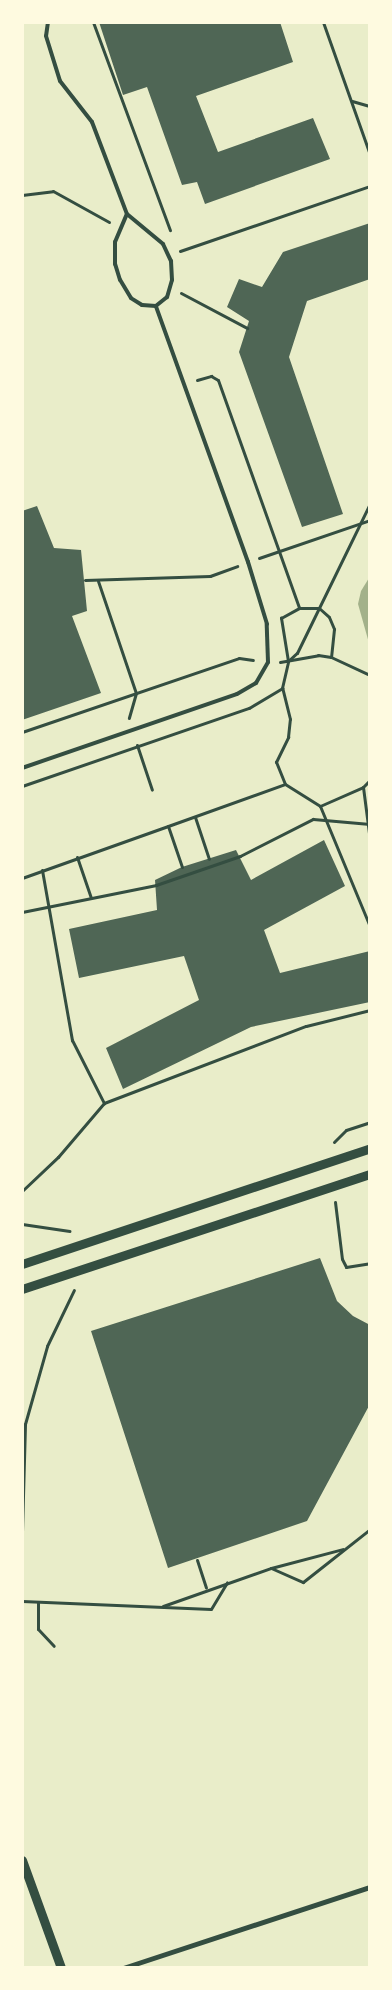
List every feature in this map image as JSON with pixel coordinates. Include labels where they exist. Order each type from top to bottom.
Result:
[{"type":"street","points":[[22,1264],[370,1148]]},
{"type":"street","points":[[22,1289],[370,1174]]},
{"type":"street","points":[[22,1860],[61,1968]]},
{"type":"street","points":[[123,1968],[370,1887]]},
{"type":"lane","points":[[48,22],[46,36],[60,81],[92,122],[127,214],[163,244],[171,261],[172,280],[166,297],[156,306],[142,305],[131,298],[120,280],[115,264],[115,242],[127,214]]},
{"type":"lane","points":[[22,768],[133,732],[237,694],[256,683],[263,674],[269,645],[267,624],[248,562],[156,306]]},
{"type":"path","points":[[93,22],[173,239]]},
{"type":"path","points":[[323,22],[370,155]]},
{"type":"path","points":[[352,101],[370,106]]},
{"type":"path","points":[[180,251],[370,186]]},
{"type":"path","points":[[22,195],[53,191],[109,222]]},
{"type":"path","points":[[176,245],[180,251],[181,259]]},
{"type":"path","points":[[178,299],[182,284]]},
{"type":"path","points":[[180,292],[247,328]]},
{"type":"path","points":[[192,372],[196,380],[211,376],[218,380],[298,608]]},
{"type":"path","points":[[288,661],[297,653],[370,503]]},
{"type":"path","points":[[84,580],[210,576],[370,520]]},
{"type":"path","points":[[98,581],[136,693],[128,719],[152,790]]},
{"type":"path","points":[[331,657],[334,628],[329,617],[319,608],[298,608],[281,618],[288,661],[282,688],[290,719],[288,737],[276,762],[284,784],[320,806],[370,927]]},
{"type":"path","points":[[280,662],[318,654],[331,657],[370,675]]},
{"type":"path","points":[[22,732],[238,658],[252,660]]},
{"type":"path","points":[[22,786],[249,708],[282,688]]},
{"type":"path","points":[[320,806],[363,786],[370,780]]},
{"type":"path","points":[[22,878],[284,784]]},
{"type":"path","points":[[363,786],[370,841]]},
{"type":"path","points":[[195,817],[209,859]]},
{"type":"path","points":[[22,912],[156,885],[240,856],[313,819],[324,818],[368,824]]},
{"type":"path","points":[[168,826],[182,867]]},
{"type":"path","points":[[77,858],[91,898]]},
{"type":"path","points":[[42,870],[50,906],[72,1040],[104,1103]]},
{"type":"path","points":[[22,1191],[58,1157],[104,1103],[306,1026],[370,1010]]},
{"type":"path","points":[[334,1200],[339,1211],[338,1247],[342,1259],[346,1266],[370,1263]]},
{"type":"path","points":[[22,1224],[60,1227],[69,1231]]},
{"type":"path","points":[[22,1532],[26,1424],[47,1346],[74,1290]]},
{"type":"path","points":[[271,1568],[303,1582],[370,1529]]},
{"type":"path","points":[[159,1607],[206,1588],[343,1549]]},
{"type":"path","points":[[197,1560],[206,1588]]},
{"type":"path","points":[[22,1601],[211,1609],[227,1582]]},
{"type":"path","points":[[38,1602],[38,1629],[54,1646]]},
{"type":"shaded area","points":[[369,578],[369,643],[358,604],[361,591]]},
{"type":"building","points":[[99,22],[280,22],[293,62],[196,96],[218,152],[313,118],[330,159],[205,204],[197,182],[182,185],[147,87],[123,95]]},
{"type":"building","points":[[370,223],[370,279],[307,301],[289,357],[343,514],[302,527],[239,352],[249,321],[227,307],[239,279],[262,287],[283,252]]},
{"type":"building","points":[[37,506],[54,548],[81,550],[87,611],[72,616],[101,693],[22,720],[22,511]]},
{"type":"building","points":[[324,840],[345,886],[264,930],[280,973],[370,951],[370,1002],[251,1027],[123,1089],[106,1048],[199,1000],[184,956],[79,978],[69,929],[157,910],[155,880],[182,867],[236,850],[251,880]]},
{"type":"building","points":[[320,1258],[337,1301],[353,1316],[370,1325],[370,1404],[307,1521],[168,1568],[91,1331]]}]
